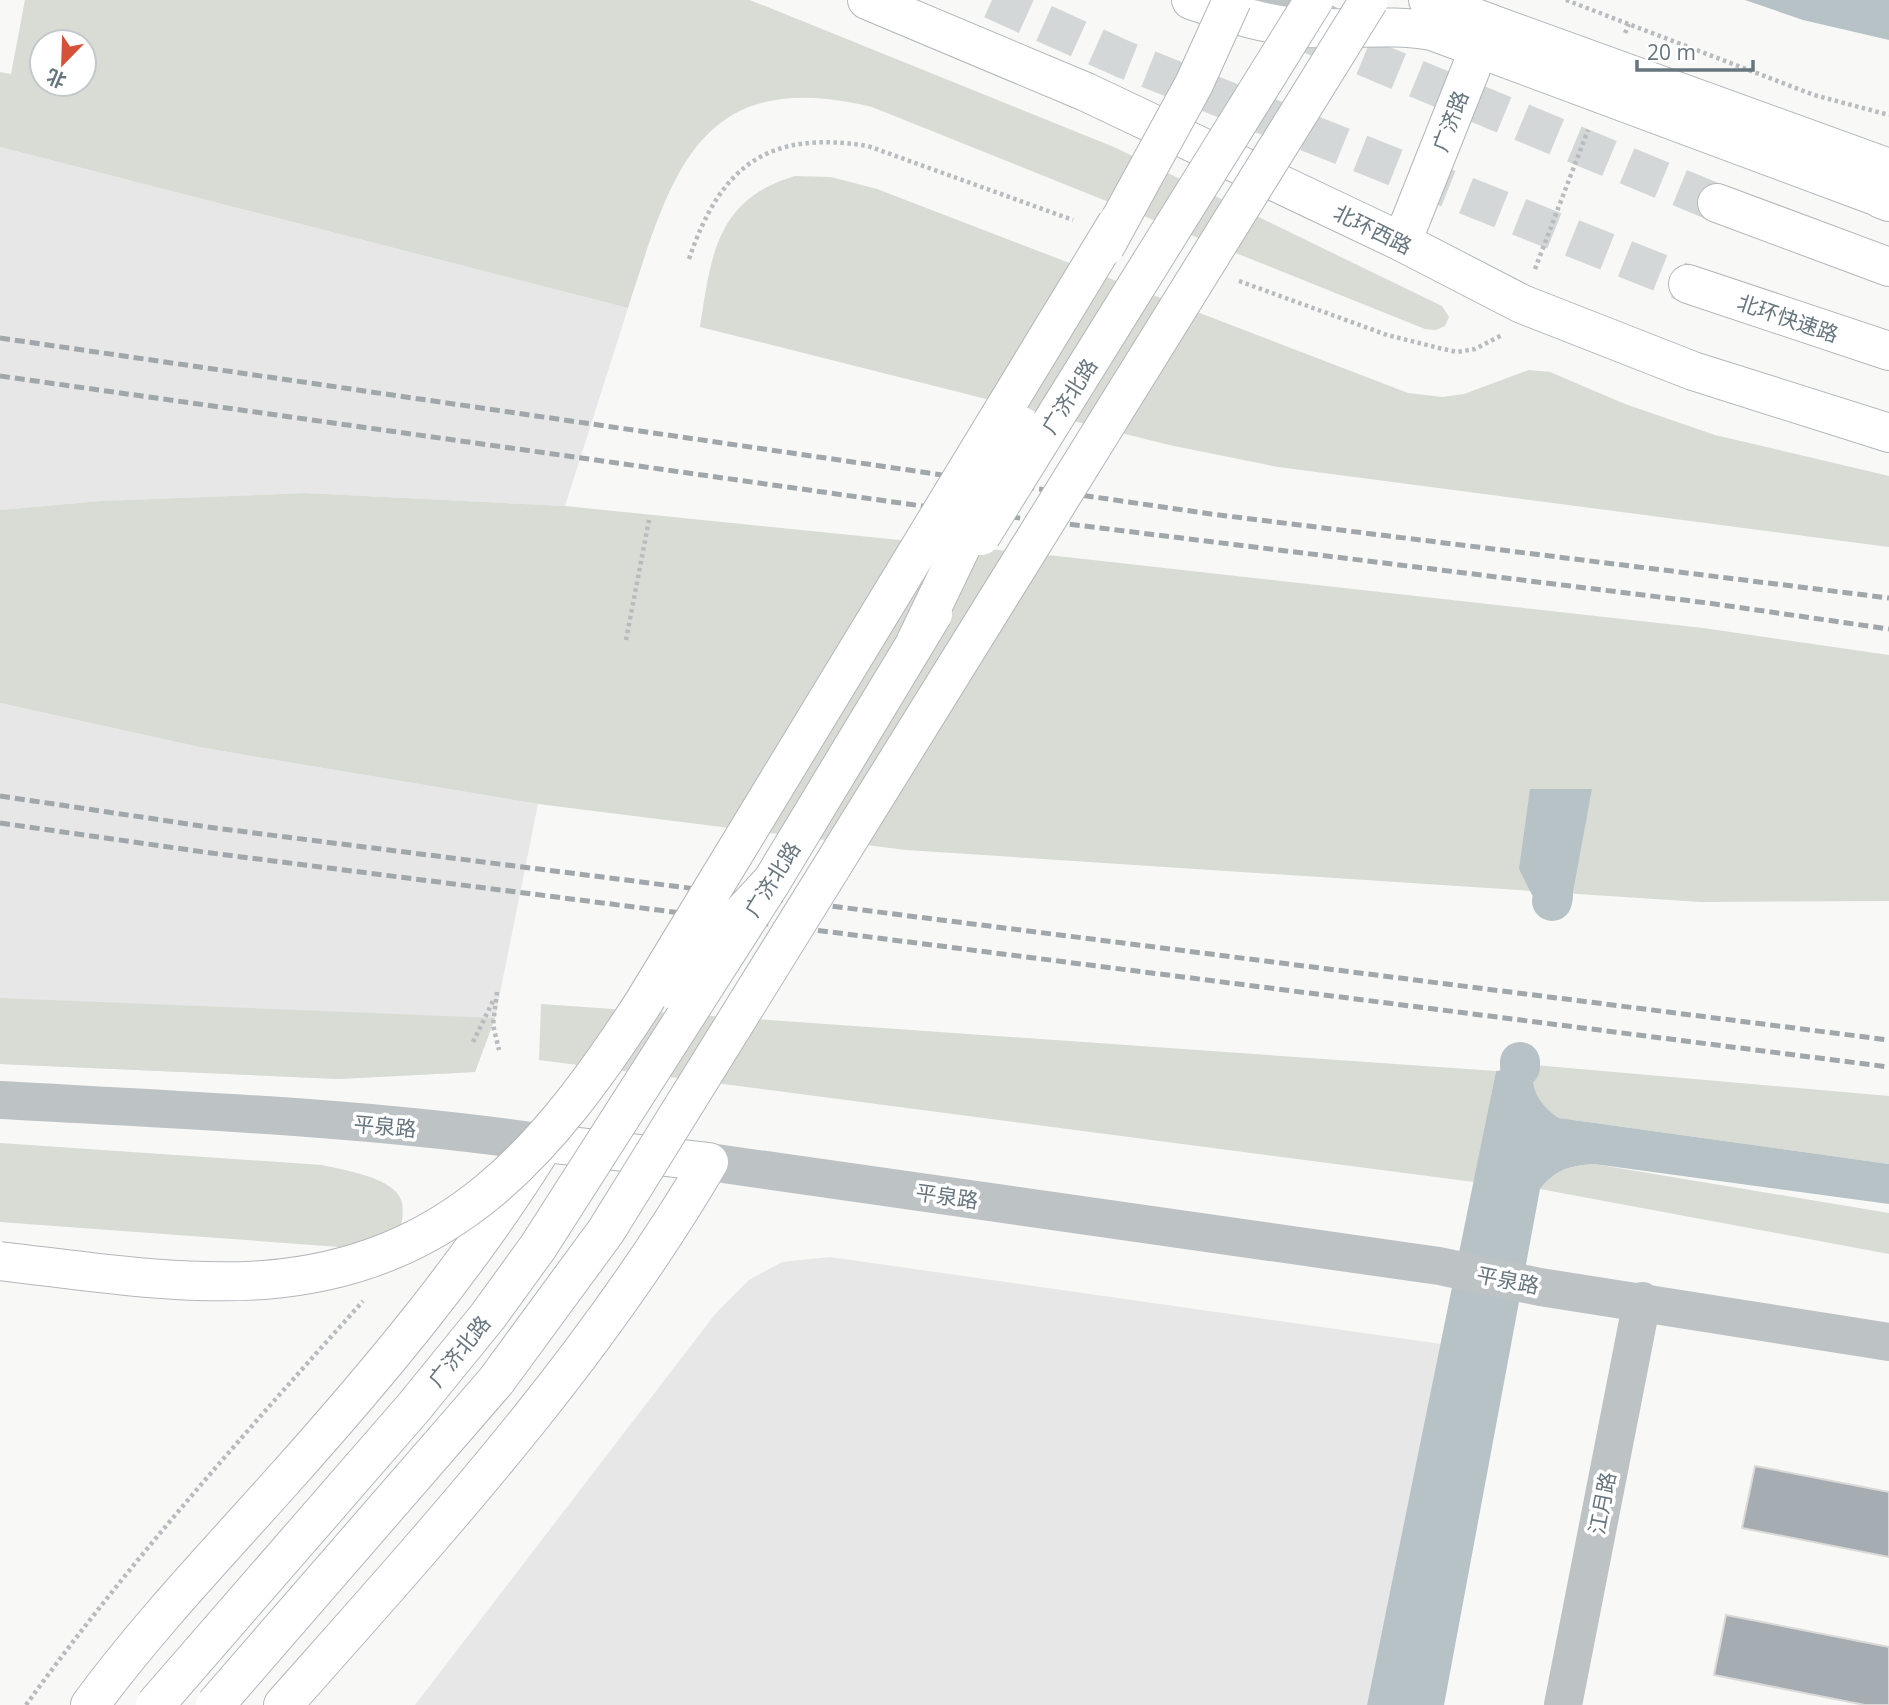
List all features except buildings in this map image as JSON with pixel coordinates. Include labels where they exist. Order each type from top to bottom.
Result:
[{"type":"main road","name":"北环西路","points":[[867,0],[1086,92],[1402,242],[1522,304],[1693,371],[1889,433]]},
{"type":"main road","points":[[1191,0],[1251,5],[1304,27],[1407,27],[1432,31],[1489,24]]},
{"type":"main road","name":"广济北路","points":[[155,1705],[414,1407],[512,1284],[595,1163],[772,881],[916,641],[1314,0]]},
{"type":"main road","points":[[215,1705],[487,1391],[606,1231],[1369,0]]},
{"type":"main road","points":[[1428,0],[1489,24],[1606,82],[1887,192]]},
{"type":"main road","points":[[1178,135],[1251,5]]},
{"type":"main road","points":[[0,1261],[164,1278],[230,1281],[283,1278],[357,1262],[429,1231],[493,1189],[568,1113],[609,1055],[1117,223],[1199,74],[1251,5]]},
{"type":"main road","name":"广济路","points":[[1402,242],[1489,24]]},
{"type":"main road","points":[[1717,203],[1889,267]]},
{"type":"main road","points":[[916,641],[1117,223]]},
{"type":"main road","name":"北环快速路","points":[[1688,284],[1889,351]]},
{"type":"main road","points":[[609,1055],[772,881]]},
{"type":"main road","points":[[90,1705],[145,1636],[402,1340],[483,1236],[545,1143]]},
{"type":"main road","name":"平泉路","points":[[545,1143],[709,1162]]},
{"type":"main road","points":[[283,1705],[400,1574],[551,1394],[649,1260],[709,1162]]},
{"type":"street","name":"平泉路","points":[[0,1100],[206,1111],[484,1134],[545,1143]]},
{"type":"street","name":"平泉路","points":[[709,1162],[1438,1266],[1540,1287],[1889,1342]]},
{"type":"street","name":"江月路","points":[[1563,1705],[1642,1301]]},
{"type":"path","points":[[1566,0],[1814,95],[1889,115]]},
{"type":"path","points":[[1522,304],[1629,24]]},
{"type":"path","points":[[626,640],[649,520]]},
{"type":"path","points":[[473,1042],[497,992],[494,1024],[499,1050]]},
{"type":"path","points":[[26,1705],[78,1632],[214,1469],[366,1298]]},
{"type":"shaded area","points":[[25,0],[750,0],[1114,147],[1442,306],[1449,317],[1445,326],[1436,330],[1425,329],[872,107],[814,98],[767,102],[730,116],[702,141],[679,174],[660,213],[628,308],[0,147],[0,72],[11,74]]},
{"type":"shaded area","points":[[1745,0],[1889,0],[1889,40],[1803,20]]},
{"type":"shaded area","points":[[0,147],[628,308],[565,506],[306,493],[100,501],[0,510]]},
{"type":"shaded area","points":[[795,176],[831,177],[877,189],[1408,393],[1442,397],[1464,394],[1529,370],[1550,372],[1625,404],[1715,435],[1889,476],[1889,547],[1278,467],[1169,445],[700,327],[714,254],[733,215],[748,199],[769,186]]},
{"type":"shaded area","points":[[306,493],[565,506],[1057,556],[1703,628],[1889,655],[1889,901],[1701,902],[906,850],[538,804],[204,748],[0,703],[0,510],[100,501]]},
{"type":"shaded area","points":[[0,703],[204,748],[538,804],[495,1018],[475,1072],[338,1079],[0,1064]]},
{"type":"shaded area","points":[[1530,789],[1592,789],[1572,897],[1532,895],[1519,869]]},
{"type":"shaded area","points":[[0,998],[495,1018],[475,1072],[338,1079],[0,1064]]},
{"type":"shaded area","points":[[541,1004],[1496,1071],[1474,1182],[539,1060]]},
{"type":"shaded area","points":[[1534,1065],[1889,1096],[1889,1164],[1559,1118],[1546,1108],[1538,1096],[1533,1081]]},
{"type":"shaded area","points":[[1534,1065],[1533,1081],[1538,1096],[1546,1108],[1559,1118],[1889,1164],[1889,1204],[1594,1164],[1564,1170],[1546,1182],[1540,1189],[1444,1705],[1367,1705],[1496,1071]]},
{"type":"shaded area","points":[[0,1143],[322,1165],[368,1176],[391,1187],[402,1203],[401,1228],[394,1251],[0,1222]]},
{"type":"shaded area","points":[[1594,1164],[1889,1213],[1889,1254],[1540,1189],[1564,1170]]},
{"type":"shaded area","points":[[830,1257],[1441,1344],[1367,1705],[415,1705],[716,1313],[749,1280],[782,1262]]},
{"type":"waterway","points":[[1552,901],[1553,896]]},
{"type":"waterway","points":[[1520,1062],[1520,1067]]},
{"type":"tunnel","points":[[992,0],[1123,59],[1688,284]]},
{"type":"tunnel","points":[[1311,35],[1717,203]]},
{"type":"railway","points":[[0,338],[1211,514],[1889,598]]},
{"type":"railway","points":[[0,376],[922,506],[1708,603],[1889,629]]},
{"type":"railway","points":[[0,796],[215,828],[1889,1040]]},
{"type":"railway","points":[[0,823],[211,853],[1889,1067]]}]
